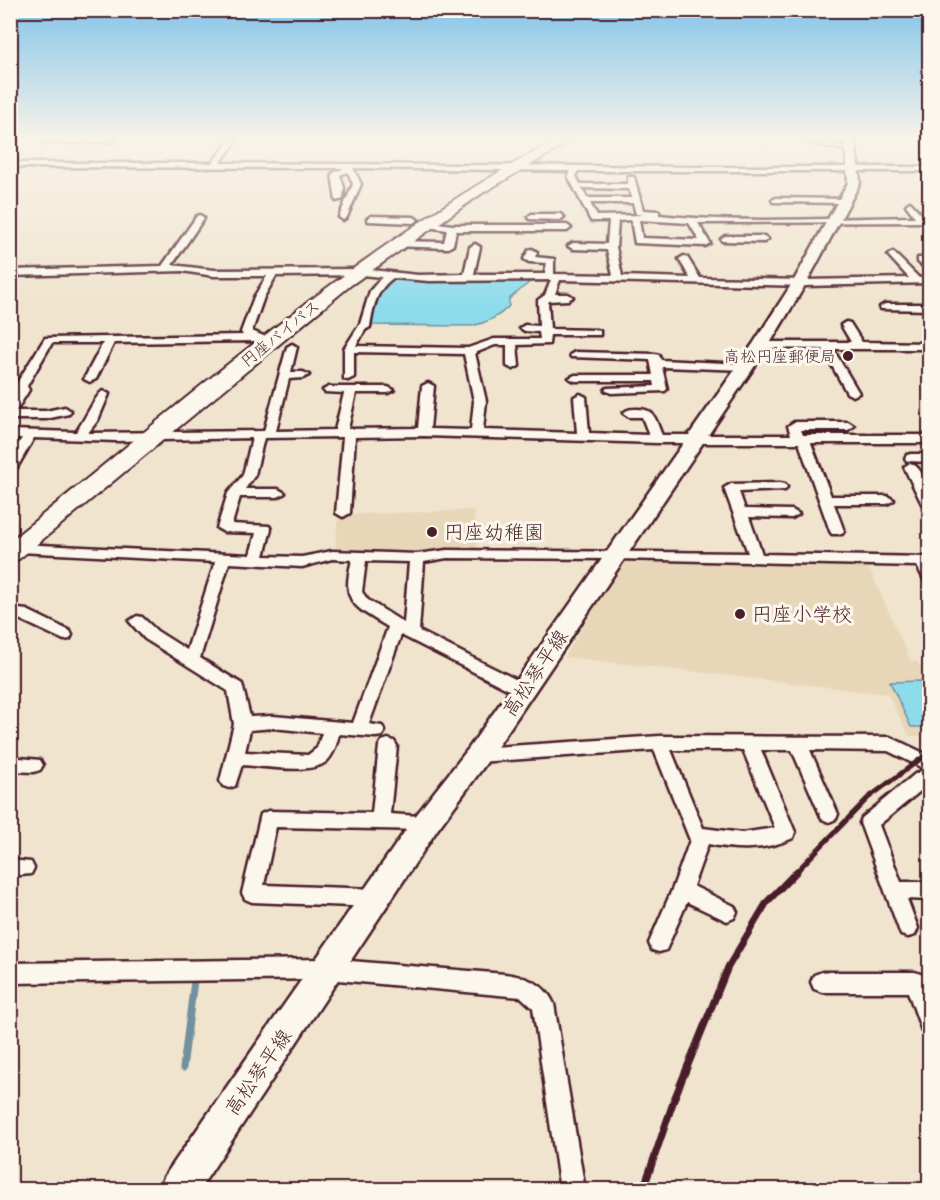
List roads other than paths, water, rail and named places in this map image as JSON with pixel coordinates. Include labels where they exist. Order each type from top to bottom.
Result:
[{"type":"highway","name":"円座バイパス","points":[[13,546],[153,437],[339,273],[462,195]]},
{"type":"highway","name":"円座バイパス","points":[[13,546],[133,437],[395,244],[419,222]]},
{"type":"main road","name":"高松琴平線","points":[[177,1190],[427,822],[524,690],[761,345],[800,282],[848,195]]},
{"type":"street","points":[[339,195],[339,199]]},
{"type":"street","points":[[343,217],[351,195]]},
{"type":"street","points":[[582,195],[594,219],[658,217],[754,221],[778,220],[839,211]]},
{"type":"street","points":[[635,195],[639,212],[680,213]]},
{"type":"street","points":[[584,200],[637,205]]},
{"type":"street","points":[[776,200],[839,211],[925,219]]},
{"type":"street","points":[[588,209],[637,205]]},
{"type":"street","points":[[910,205],[925,219]]},
{"type":"street","points":[[774,210],[778,220]]},
{"type":"street","points":[[526,217],[560,217]]},
{"type":"street","points":[[168,268],[167,266],[200,218]]},
{"type":"street","points":[[371,219],[404,218],[452,228],[516,222],[567,228]]},
{"type":"street","points":[[614,219],[611,248],[618,278]]},
{"type":"street","points":[[635,219],[638,241],[705,243],[691,219]]},
{"type":"street","points":[[725,239],[767,243],[754,221]]},
{"type":"street","points":[[395,244],[448,245],[452,228]]},
{"type":"street","points":[[573,246],[611,248]]},
{"type":"street","points":[[469,276],[475,247]]},
{"type":"street","points":[[532,252],[529,259],[551,261],[553,276],[549,297]]},
{"type":"street","points":[[893,255],[916,280]]},
{"type":"street","points":[[684,259],[696,279]]},
{"type":"street","points":[[921,260],[930,269]]},
{"type":"street","points":[[10,273],[138,271],[168,268],[214,273],[339,273],[359,270],[421,278],[553,276],[800,282],[930,280]]},
{"type":"street","points":[[262,340],[246,332],[260,297],[274,272]]},
{"type":"street","points":[[348,377],[349,349],[362,327],[365,327],[367,307],[372,294],[382,281],[391,275]]},
{"type":"street","points":[[349,349],[469,351],[494,342],[545,342],[543,300],[549,297],[568,297]]},
{"type":"street","points":[[892,305],[928,303]]},
{"type":"street","points":[[846,325],[858,345]]},
{"type":"street","points":[[525,328],[596,333]]},
{"type":"street","points":[[90,379],[110,339]]},
{"type":"street","points":[[10,411],[23,390],[21,386],[49,340],[262,340]]},
{"type":"street","points":[[512,342],[513,366]]},
{"type":"street","points":[[761,345],[930,346]]},
{"type":"street","points":[[826,345],[853,393]]},
{"type":"street","points":[[256,560],[264,529],[224,528],[236,492],[249,475],[292,347]]},
{"type":"street","points":[[469,351],[480,401],[477,433]]},
{"type":"street","points":[[575,355],[655,357],[661,389],[611,390]]},
{"type":"street","points":[[656,363],[745,367]]},
{"type":"street","points":[[284,376],[303,375]]},
{"type":"street","points":[[575,378],[659,378]]},
{"type":"street","points":[[424,432],[428,386]]},
{"type":"street","points":[[329,390],[388,390]]},
{"type":"street","points":[[343,513],[345,432],[351,390]]},
{"type":"street","points":[[80,435],[92,420],[103,394]]},
{"type":"street","points":[[580,397],[583,436]]},
{"type":"street","points":[[10,415],[46,415],[65,411]]},
{"type":"street","points":[[629,413],[646,413],[657,439]]},
{"type":"street","points":[[837,531],[794,426],[848,426]]},
{"type":"street","points":[[10,434],[153,437],[424,432],[695,440],[930,439]]},
{"type":"street","points":[[10,468],[31,434]]},
{"type":"street","points":[[930,458],[917,470],[930,506]]},
{"type":"street","points":[[757,559],[731,488],[780,487]]},
{"type":"street","points":[[236,492],[278,493]]},
{"type":"street","points":[[825,500],[886,500]]},
{"type":"street","points":[[740,513],[792,514]]},
{"type":"street","points":[[13,546],[302,562],[332,555],[417,558],[447,554],[617,555],[926,562],[930,578]]},
{"type":"street","points":[[360,557],[354,591],[358,600],[403,630],[524,690]]},
{"type":"street","points":[[191,661],[223,558]]},
{"type":"street","points":[[243,724],[273,722],[368,730],[403,630],[417,558]]},
{"type":"street","points":[[10,613],[22,614],[64,635]]},
{"type":"street","points":[[137,621],[151,635],[236,688],[243,724],[229,781]]},
{"type":"street","points":[[235,758],[309,762],[319,760],[325,753],[332,726]]},
{"type":"street","points":[[478,755],[660,743],[890,744],[930,764]]},
{"type":"street","points":[[660,743],[696,834],[721,840],[776,838],[786,832],[749,744]]},
{"type":"street","points":[[798,744],[829,814]]},
{"type":"street","points":[[380,821],[388,746]]},
{"type":"street","points":[[10,764],[34,765]]},
{"type":"street","points":[[908,928],[869,823],[921,779],[930,775]]},
{"type":"street","points":[[376,898],[252,893],[268,819],[427,822]]},
{"type":"street","points":[[659,943],[682,890],[701,836]]},
{"type":"street","points":[[682,890],[728,912]]},
{"type":"street","points":[[894,890],[930,891]]},
{"type":"street","points":[[10,973],[327,969],[529,988],[537,994],[543,1004],[573,1190]]},
{"type":"street","points":[[822,982],[915,982],[930,1023]]},
{"type":"water","points":[[395,279],[530,282],[509,299],[509,306],[501,314],[476,325],[368,325],[379,291]]},
{"type":"water","points":[[921,681],[929,700],[929,727],[911,727],[890,682]]},
{"type":"waterway","points":[[183,1068],[194,981]]},
{"type":"railway","points":[[795,873],[868,798],[930,752]]},
{"type":"railway","points":[[643,1190],[675,1097],[728,967],[767,902],[797,871]]},
{"type":"place","name":"高松円座郵便局","points":[[848,356]]},
{"type":"place","name":"円座幼稚園","points":[[432,532]]},
{"type":"place","name":"円座小学校","points":[[740,614]]}]
